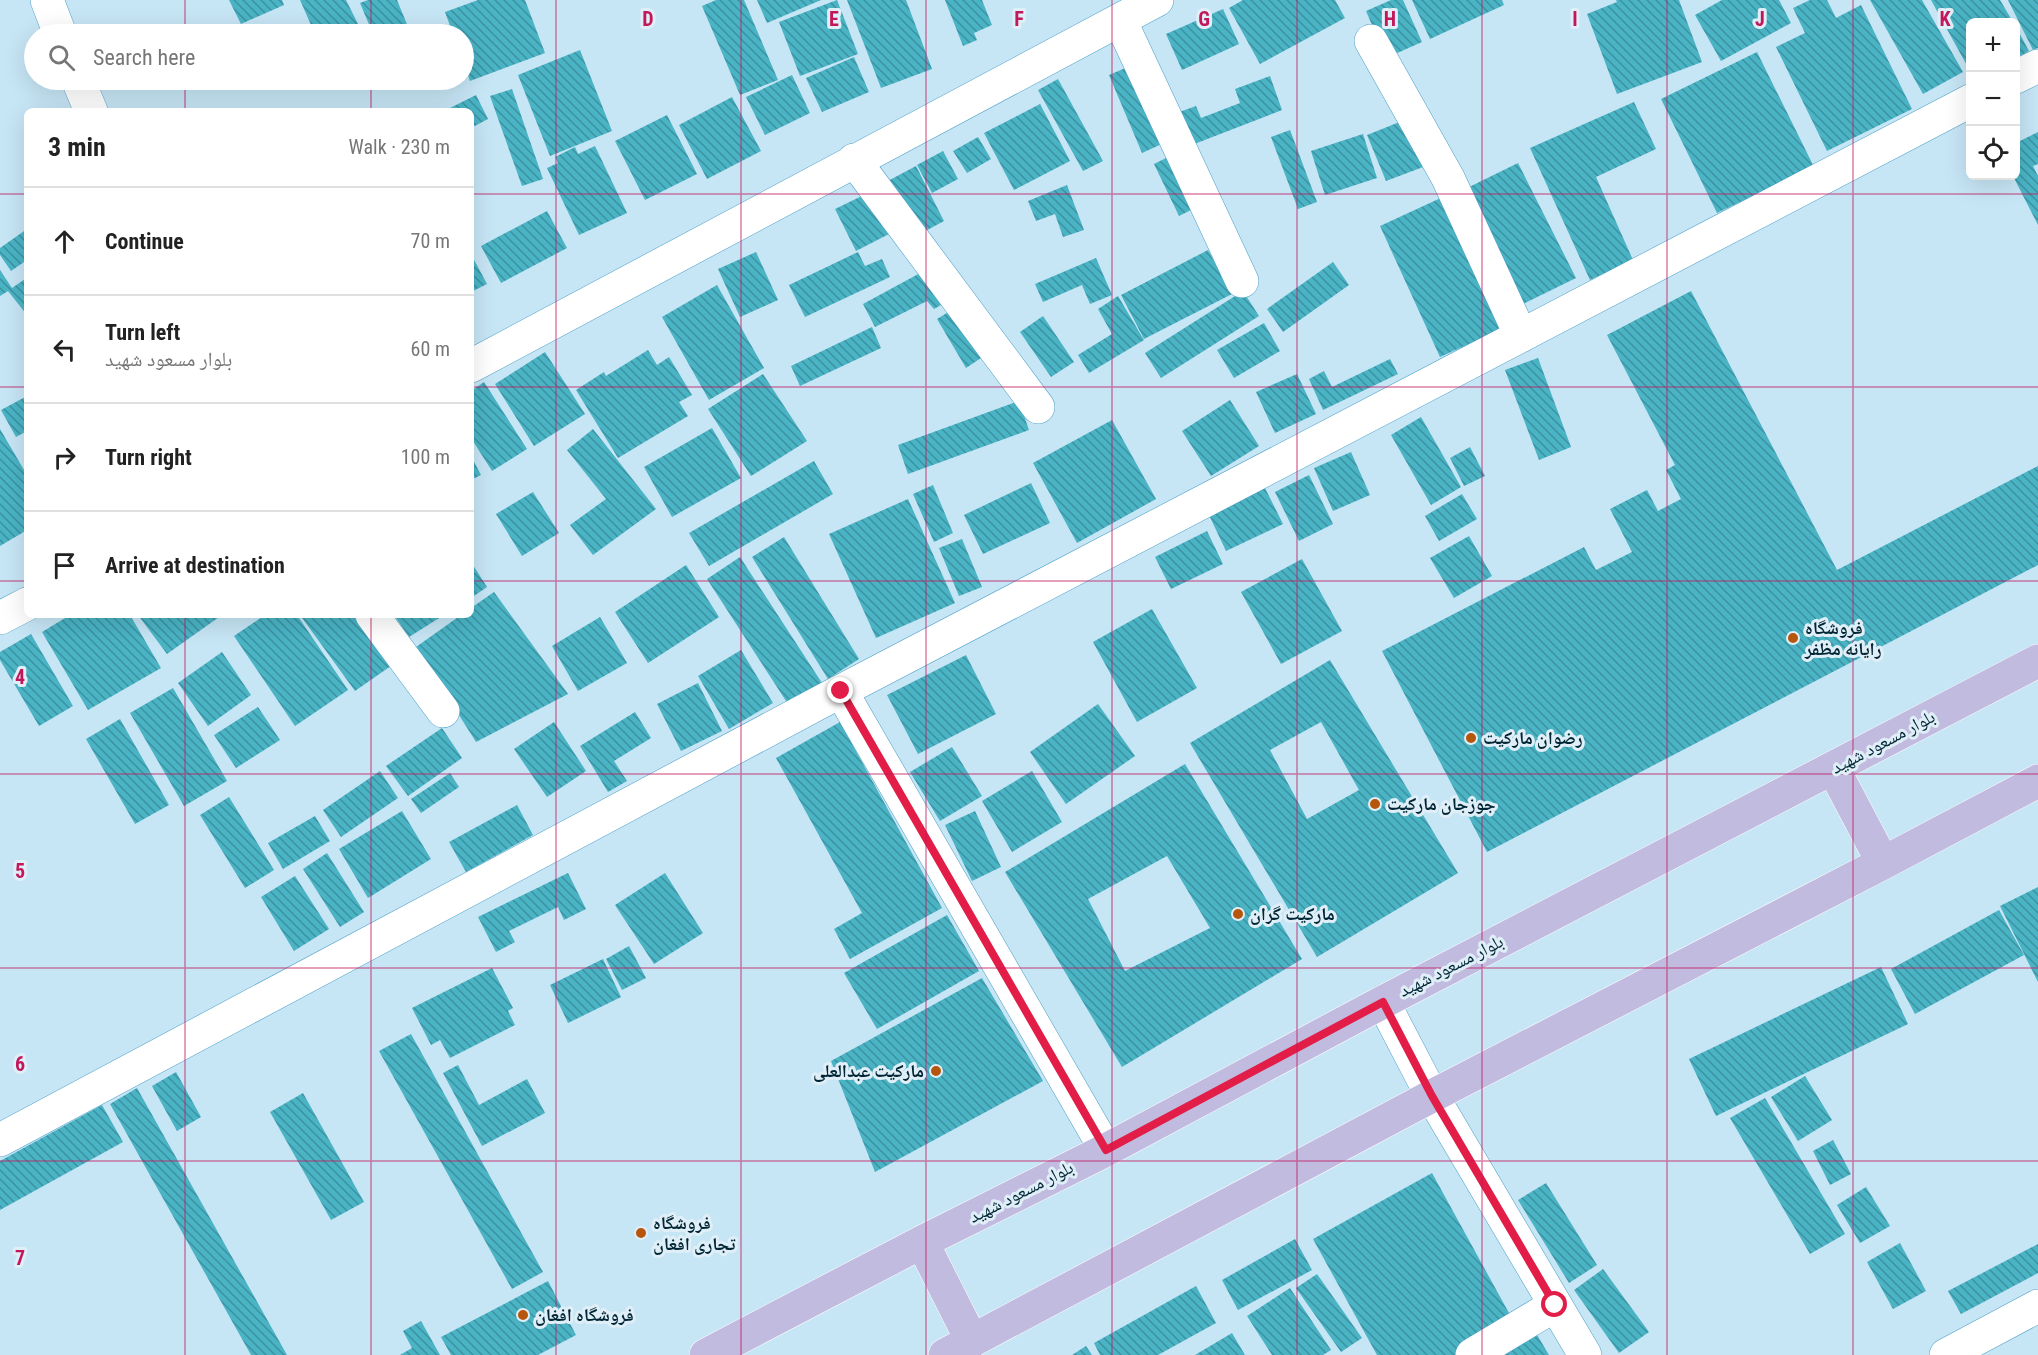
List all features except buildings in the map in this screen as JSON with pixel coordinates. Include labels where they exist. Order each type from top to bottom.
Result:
[{"type":"main road","name":"بلوار مسعود شهید","points":[[706,1355],[922,1242],[1106,1150],[1383,1002],[2038,661]]},
{"type":"main road","points":[[1833,768],[1884,863]]},
{"type":"main road","points":[[922,1242],[958,1348],[1432,1096],[1884,863],[2038,780]]},
{"type":"street","points":[[47,0],[56,24]]},
{"type":"street","points":[[474,364],[1157,0]]},
{"type":"street","points":[[1120,20],[1242,281]]},
{"type":"street","points":[[1371,41],[1448,178],[1521,336]]},
{"type":"street","points":[[2020,75],[2038,66]]},
{"type":"street","points":[[82,90],[90,108]]},
{"type":"street","points":[[0,1140],[841,691],[1966,104]]},
{"type":"street","points":[[854,160],[1038,407]]},
{"type":"street","points":[[0,618],[24,606]]},
{"type":"street","points":[[374,618],[443,711]]},
{"type":"street","points":[[841,691],[1106,1150]]},
{"type":"street","points":[[1383,1002],[1432,1096],[1585,1355]]},
{"type":"street","points":[[1472,1355],[1555,1305]]},
{"type":"street","points":[[1946,1355],[2038,1306]]},
{"type":"place","name":"فروشگاه رایانه مظفر","points":[[1793,638]]},
{"type":"place","name":"رضوان مارکیت","points":[[1471,738]]},
{"type":"place","name":"جوزجان مارکیت","points":[[1375,804]]},
{"type":"place","name":"مارکیت گران","points":[[1238,914]]},
{"type":"place","name":"مارکیت عبدالعلی","points":[[936,1071]]},
{"type":"place","name":"فروشگاه تجاری افغان","points":[[641,1233]]},
{"type":"place","name":"فروشگاه افغان","points":[[523,1315]]},
{"type":"route","points":[[841,691],[1106,1150],[1383,1002],[1432,1096],[1555,1305]]}]
